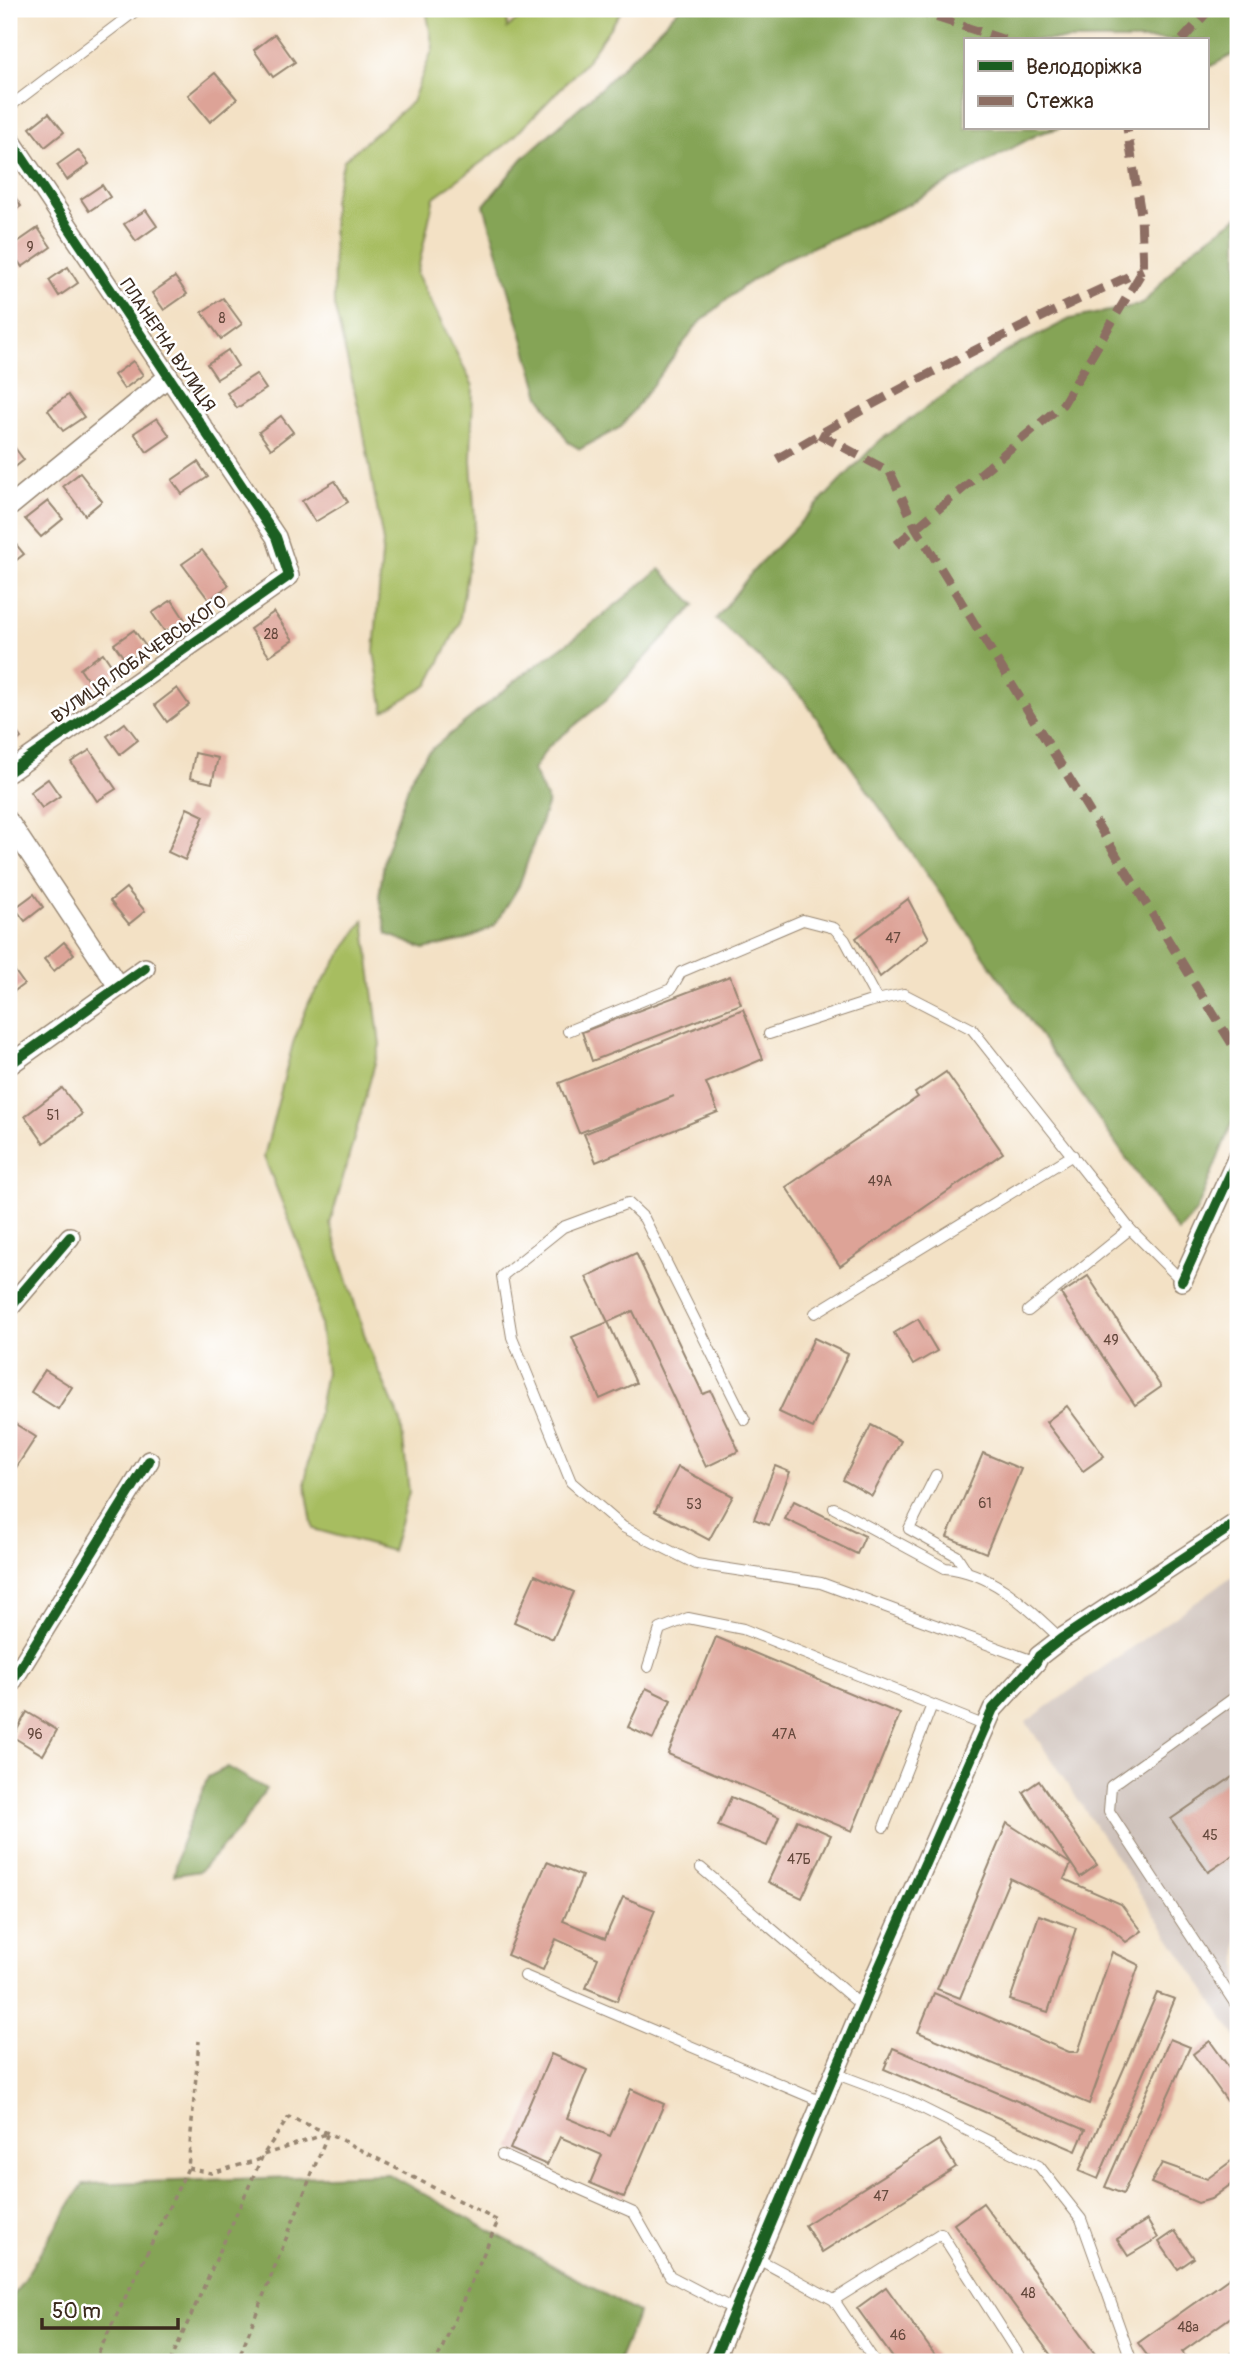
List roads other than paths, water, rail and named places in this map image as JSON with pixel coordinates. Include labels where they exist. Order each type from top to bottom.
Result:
[{"type":"street","name":"ПЛАНЕРНА ВУЛИЦЯ","points":[[9,138],[276,537],[289,576]]},
{"type":"street","points":[[9,508],[168,377]]},
{"type":"street","name":"ВУЛИЦЯ ЛОБАЧЕВСЬКОГО","points":[[9,772],[289,576]]},
{"type":"street","points":[[9,822],[118,986]]},
{"type":"street","points":[[9,1065],[145,968]]},
{"type":"street","points":[[1182,1281],[1238,1157]]},
{"type":"street","points":[[9,1308],[70,1237]]},
{"type":"street","points":[[9,1686],[149,1461]]},
{"type":"street","points":[[713,2362],[834,2073],[993,1709],[1039,1656],[1061,1639],[1238,1522]]},
{"type":"lane","points":[[9,107],[138,9]]},
{"type":"lane","points":[[568,1031],[671,989],[681,972],[803,920],[834,929],[845,940],[877,1000]]},
{"type":"lane","points":[[769,1034],[904,994],[972,1029],[1130,1229],[1182,1281]]},
{"type":"lane","points":[[815,1313],[1073,1155]]},
{"type":"lane","points":[[745,1420],[643,1218],[628,1203],[563,1227],[502,1276],[512,1337],[571,1482],[623,1527],[696,1564],[821,1583],[1036,1662]]},
{"type":"lane","points":[[1028,1311],[1130,1229]]},
{"type":"lane","points":[[936,1475],[909,1529],[957,1556],[966,1570]]},
{"type":"lane","points":[[834,1508],[945,1568],[966,1570],[1015,1596],[1061,1639]]},
{"type":"lane","points":[[648,1667],[660,1629],[688,1618],[743,1629],[987,1726]]},
{"type":"lane","points":[[1238,1695],[1111,1786],[1109,1811],[1238,2008]]},
{"type":"lane","points":[[884,1828],[932,1705]]},
{"type":"lane","points":[[701,1868],[863,2007]]},
{"type":"lane","points":[[526,1976],[822,2102]]},
{"type":"lane","points":[[834,2073],[906,2100],[1039,2165],[1081,2219],[1132,2362]]},
{"type":"lane","points":[[502,2155],[634,2213],[670,2276],[735,2309]]},
{"type":"lane","points":[[834,2300],[941,2233],[1024,2362]]},
{"type":"lane","points":[[757,2258],[834,2300],[875,2362]]},
{"type":"lane","points":[[1228,2362],[1238,2354]]}]
